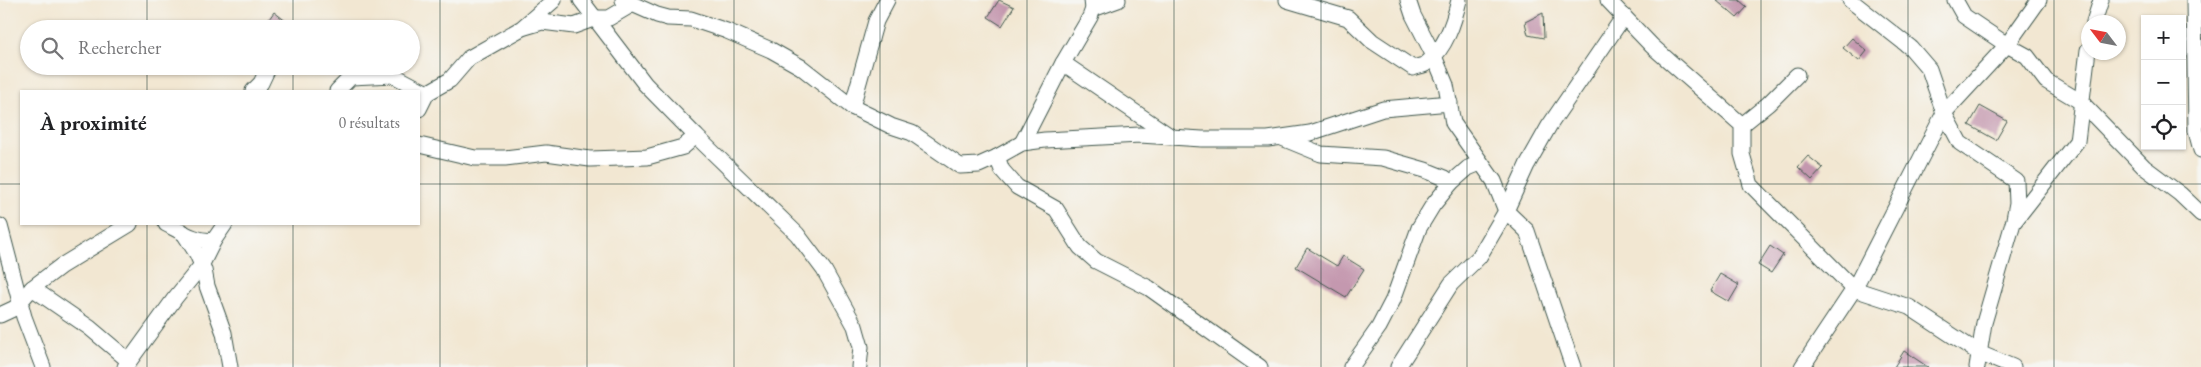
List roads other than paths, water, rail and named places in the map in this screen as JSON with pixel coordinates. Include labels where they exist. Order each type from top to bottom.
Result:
[{"type":"street","points":[[420,107],[426,93],[450,80],[469,58],[522,28],[554,0]]},
{"type":"street","points":[[581,0],[645,84],[798,234],[824,270],[855,326],[861,347],[859,367]]},
{"type":"street","points":[[852,107],[876,21],[886,0]]},
{"type":"street","points":[[1022,144],[1063,63],[1090,18],[1092,4],[1118,0]]},
{"type":"street","points":[[1287,0],[1348,18],[1372,41],[1413,68],[1426,64],[1445,40],[1455,16],[1459,0]]},
{"type":"street","points":[[1408,0],[1413,15],[1434,56],[1446,85],[1453,123],[1494,181],[1506,211],[1527,231],[1573,367]]},
{"type":"street","points":[[1608,0],[1652,46],[1742,124],[1742,154],[1751,185],[1854,289],[1909,307],[1978,360],[2013,367]]},
{"type":"street","points":[[1850,0],[1911,48],[1929,68],[1944,113],[1960,143],[2016,181],[2018,203],[1984,323],[1978,360]]},
{"type":"street","points":[[1955,0],[1964,16],[2027,56],[2046,81],[2081,102],[2144,167],[2180,194],[2201,214]]},
{"type":"street","points":[[1802,367],[1854,289],[1944,113],[2007,45],[2039,0]]},
{"type":"street","points":[[2096,15],[2101,0]]},
{"type":"street","points":[[2194,0],[2196,131],[2201,150]]},
{"type":"street","points":[[522,28],[542,22],[574,26],[596,18],[609,18],[627,3],[668,18],[691,19],[748,39],[789,59],[852,107],[891,126],[912,133],[960,166],[979,165],[1022,144],[1045,140],[1140,135],[1202,139],[1282,138],[1310,133],[1383,109],[1450,103]]},
{"type":"street","points":[[1398,367],[1451,284],[1478,257],[1506,211],[1527,165],[1549,126],[1624,16]]},
{"type":"street","points":[[2013,223],[2077,141],[2087,60]]},
{"type":"street","points":[[1063,63],[1172,137]]},
{"type":"street","points":[[254,90],[264,75]]},
{"type":"street","points":[[338,90],[351,77],[393,75],[426,93]]},
{"type":"street","points":[[1742,124],[1768,104],[1798,75]]},
{"type":"street","points":[[420,145],[475,158],[505,158],[546,153],[590,159],[620,158],[647,157],[683,147],[696,136]]},
{"type":"street","points":[[1282,138],[1321,154],[1383,158],[1420,168],[1445,178],[1451,183]]},
{"type":"street","points":[[997,157],[1002,170],[1017,187],[1056,209],[1080,247],[1096,261],[1150,288],[1260,367]]},
{"type":"street","points":[[1351,367],[1379,326],[1393,300],[1419,228],[1433,205],[1451,183],[1468,168],[1480,163]]},
{"type":"street","points":[[0,315],[20,302],[32,288],[61,266],[128,225]]},
{"type":"street","points":[[168,225],[207,241],[214,240]]},
{"type":"street","points":[[32,288],[90,328],[127,364],[201,266],[214,240],[225,225]]},
{"type":"street","points":[[0,226],[20,302],[43,367]]},
{"type":"street","points":[[183,232],[197,254],[224,333],[230,367]]}]
